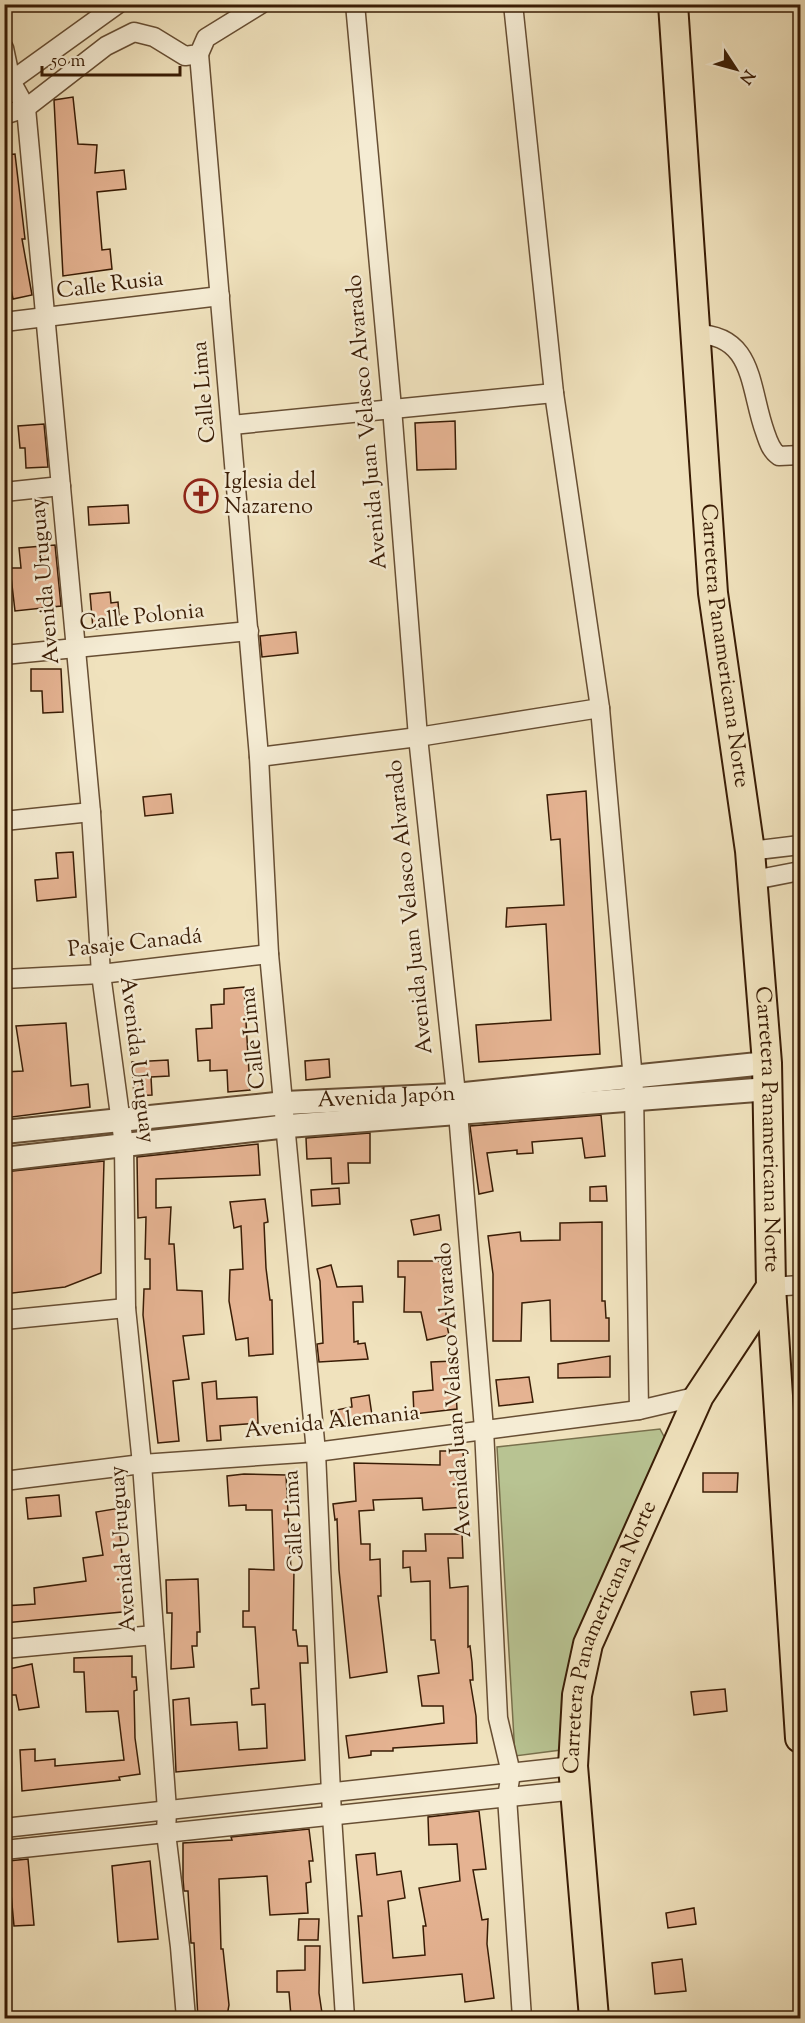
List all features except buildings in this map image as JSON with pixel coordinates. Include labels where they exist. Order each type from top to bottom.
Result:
[{"type":"main road","name":"Carretera Panamericana Norte","points":[[673,4],[693,334],[713,594],[754,880],[768,1076],[771,1287],[791,1447],[801,1738]]},
{"type":"main road","name":"Carretera Panamericana Norte","points":[[594,2019],[574,1778],[576,1695],[588,1644],[699,1396],[771,1287]]},
{"type":"street","points":[[8,82],[118,4]]},
{"type":"street","points":[[4,115],[26,108],[106,46],[134,32],[154,38],[185,56],[199,54],[206,38],[261,4]]},
{"type":"street","name":"Avenida Juan Velasco Alvarado","points":[[355,4],[393,408],[418,737],[456,1104],[484,1429],[498,1718],[511,1773],[507,1797],[522,2019]]},
{"type":"street","points":[[513,4],[554,393],[600,708],[633,1077],[639,1410]]},
{"type":"street","points":[[4,48],[8,82],[26,108]]},
{"type":"street","name":"Calle Lima","points":[[199,54],[259,757],[269,954],[288,1126],[316,1452],[332,1816],[345,2019]]},
{"type":"street","name":"Avenida Uruguay","points":[[26,108],[91,812],[101,974],[122,1118],[126,1308],[142,1464],[167,1810],[166,1833],[186,2019]]},
{"type":"street","name":"Calle Rusia","points":[[4,322],[220,296]]},
{"type":"street","points":[[693,334],[719,335],[737,348],[756,393],[761,421],[775,454],[779,456],[801,454]]},
{"type":"street","points":[[232,425],[554,393]]},
{"type":"street","points":[[4,492],[61,486]]},
{"type":"street","name":"Calle Polonia","points":[[4,655],[249,631]]},
{"type":"street","points":[[259,757],[418,737],[600,708]]},
{"type":"street","points":[[4,821],[91,812]]},
{"type":"street","points":[[750,851],[801,846]]},
{"type":"street","points":[[754,880],[801,871]]},
{"type":"street","name":"Pasaje Canadá","points":[[4,979],[101,974],[269,954]]},
{"type":"street","points":[[456,1104],[634,1099],[768,1076]]},
{"type":"street","name":"Avenida Japón","points":[[4,1159],[288,1126],[456,1104],[633,1077],[768,1076]]},
{"type":"street","name":"Avenida Japón","points":[[4,1132],[122,1118],[285,1103],[456,1104]]},
{"type":"street","points":[[771,1287],[801,1285]]},
{"type":"street","points":[[4,1320],[126,1308]]},
{"type":"street","name":"Avenida Alemania","points":[[4,1481],[142,1464],[316,1452],[639,1410],[699,1396]]},
{"type":"street","points":[[4,1649],[154,1635]]},
{"type":"street","points":[[4,1827],[511,1773],[574,1778]]},
{"type":"street","points":[[4,1850],[507,1797],[574,1778]]},
{"type":"green space","points":[[660,1429],[668,1444],[561,1750],[515,1756],[497,1447]]},
{"type":"place","name":"Iglesia del Nazareno","points":[[201,496]]}]
